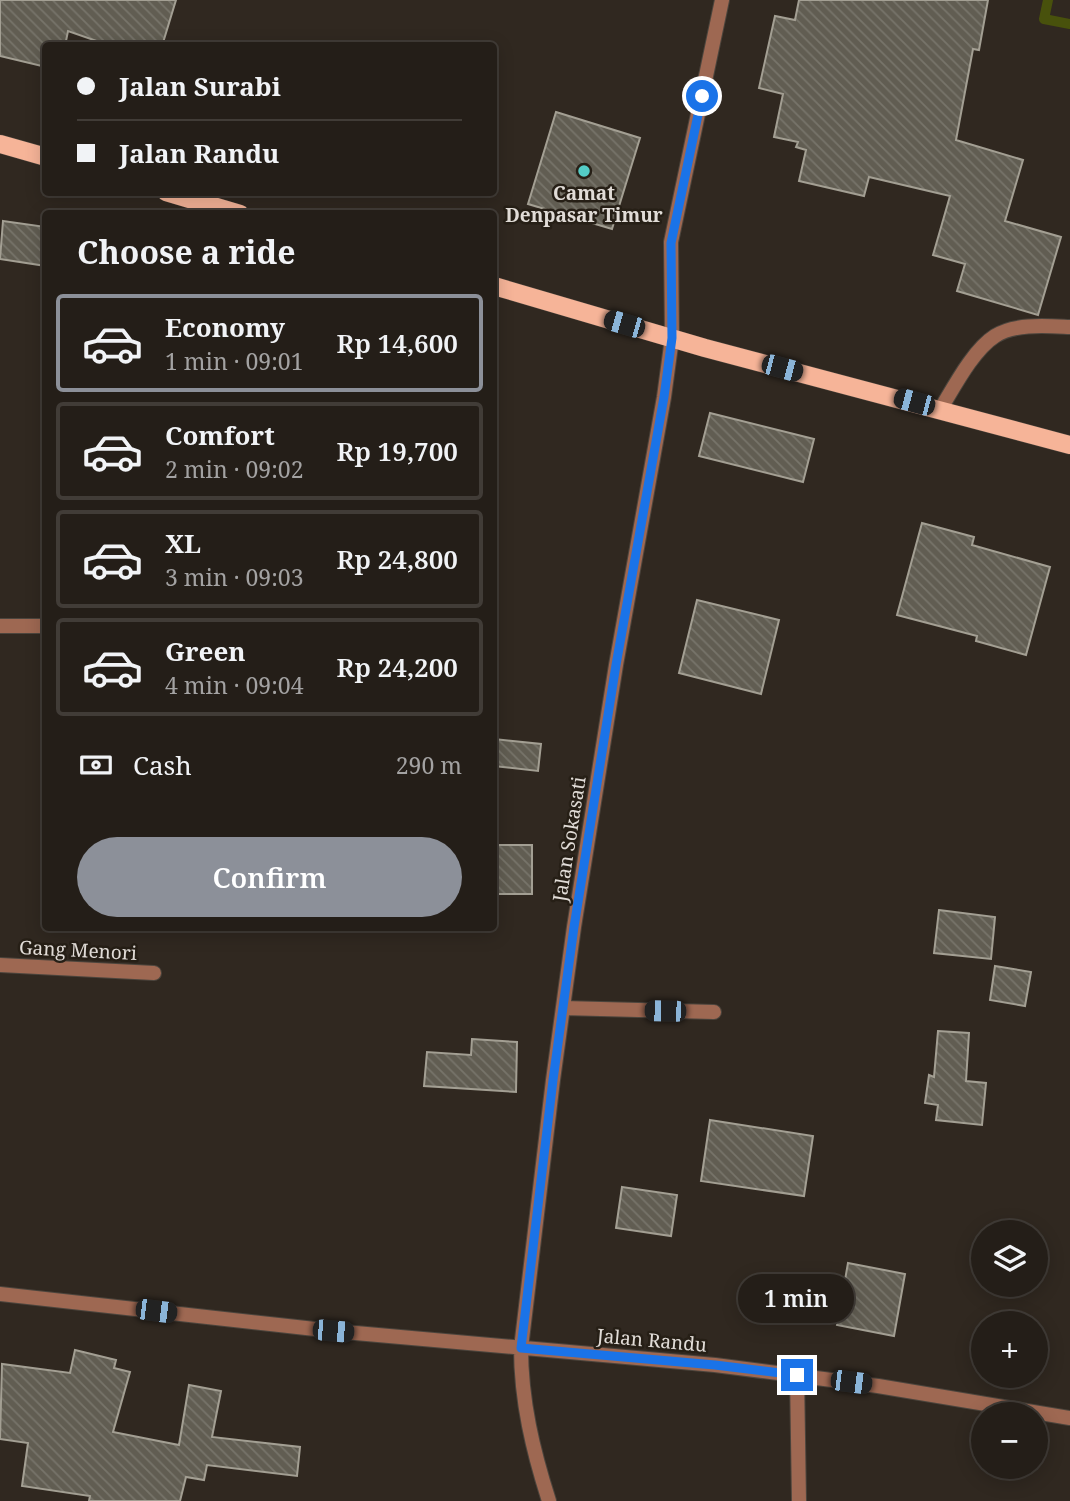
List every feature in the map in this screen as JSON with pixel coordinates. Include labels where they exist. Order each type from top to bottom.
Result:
[{"type":"main road","points":[[0,144],[42,156]]},
{"type":"main road","points":[[179,196],[227,210]]},
{"type":"main road","points":[[497,287],[672,338],[1070,445]]},
{"type":"street","name":"Jalan Sokasati","points":[[548,1501],[528,1423],[521,1377],[521,1348],[563,1008],[610,704],[664,397],[672,338],[671,243],[722,0]]},
{"type":"street","points":[[940,410],[976,355],[996,335],[1027,326],[1070,327]]},
{"type":"street","points":[[0,625],[42,626]]},
{"type":"street","name":"Gang Menori","points":[[0,965],[154,972]]},
{"type":"street","points":[[563,1008],[714,1012]]},
{"type":"street","points":[[0,1294],[333,1331],[521,1348]]},
{"type":"street","name":"Jalan Randu","points":[[521,1348],[797,1375],[1070,1418]]},
{"type":"street","points":[[797,1375],[799,1501]]},
{"type":"building","points":[[0,0],[176,0],[163,42],[100,42],[68,31],[66,42],[42,42],[42,66],[0,56]]},
{"type":"building","points":[[799,0],[988,0],[979,50],[973,49],[956,140],[1023,160],[1005,221],[1061,237],[1038,315],[957,291],[965,264],[933,255],[950,196],[869,177],[864,196],[799,181],[806,150],[796,147],[798,142],[774,137],[783,94],[759,88],[775,16],[795,20]]},
{"type":"building","name":"Camat Denpasar Timur","points":[[556,112],[640,138],[612,229],[528,204]]},
{"type":"building","points":[[3,221],[42,226],[42,265],[0,259]]},
{"type":"building","points":[[710,413],[814,439],[803,482],[699,456]]},
{"type":"building","points":[[922,523],[974,537],[972,545],[1050,567],[1026,655],[976,641],[977,636],[897,615]]},
{"type":"building","points":[[697,600],[779,620],[761,694],[679,673]]},
{"type":"building","points":[[497,739],[541,744],[538,771],[497,766]]},
{"type":"building","points":[[497,845],[532,845],[532,894],[497,894]]},
{"type":"building","points":[[939,910],[995,917],[991,959],[934,953]]},
{"type":"building","points":[[995,966],[1031,972],[1025,1006],[990,1000]]},
{"type":"building","points":[[938,1031],[969,1033],[966,1081],[986,1083],[982,1125],[936,1120],[938,1105],[925,1103],[929,1075],[934,1077]]},
{"type":"building","points":[[472,1039],[517,1042],[516,1092],[424,1086],[427,1052],[471,1055]]},
{"type":"building","points":[[710,1120],[813,1136],[804,1196],[701,1181]]},
{"type":"building","points":[[622,1187],[677,1195],[671,1236],[616,1228]]},
{"type":"building","points":[[848,1263],[905,1274],[894,1336],[837,1325]]},
{"type":"building","points":[[75,1350],[116,1360],[114,1368],[130,1372],[113,1432],[179,1445],[189,1385],[221,1391],[212,1437],[300,1447],[297,1476],[207,1465],[204,1480],[186,1477],[180,1501],[89,1501],[90,1496],[22,1486],[28,1443],[0,1439],[2,1364],[70,1373]]},
{"type":"waterway","points":[[1048,0],[1044,19],[1070,24]]},
{"type":"place","name":"Camat Denpasar Timur","points":[[584,171]]},
{"type":"route","points":[[702,96],[671,243],[672,338],[664,397],[616,665],[574,927],[521,1348],[797,1375]]}]
